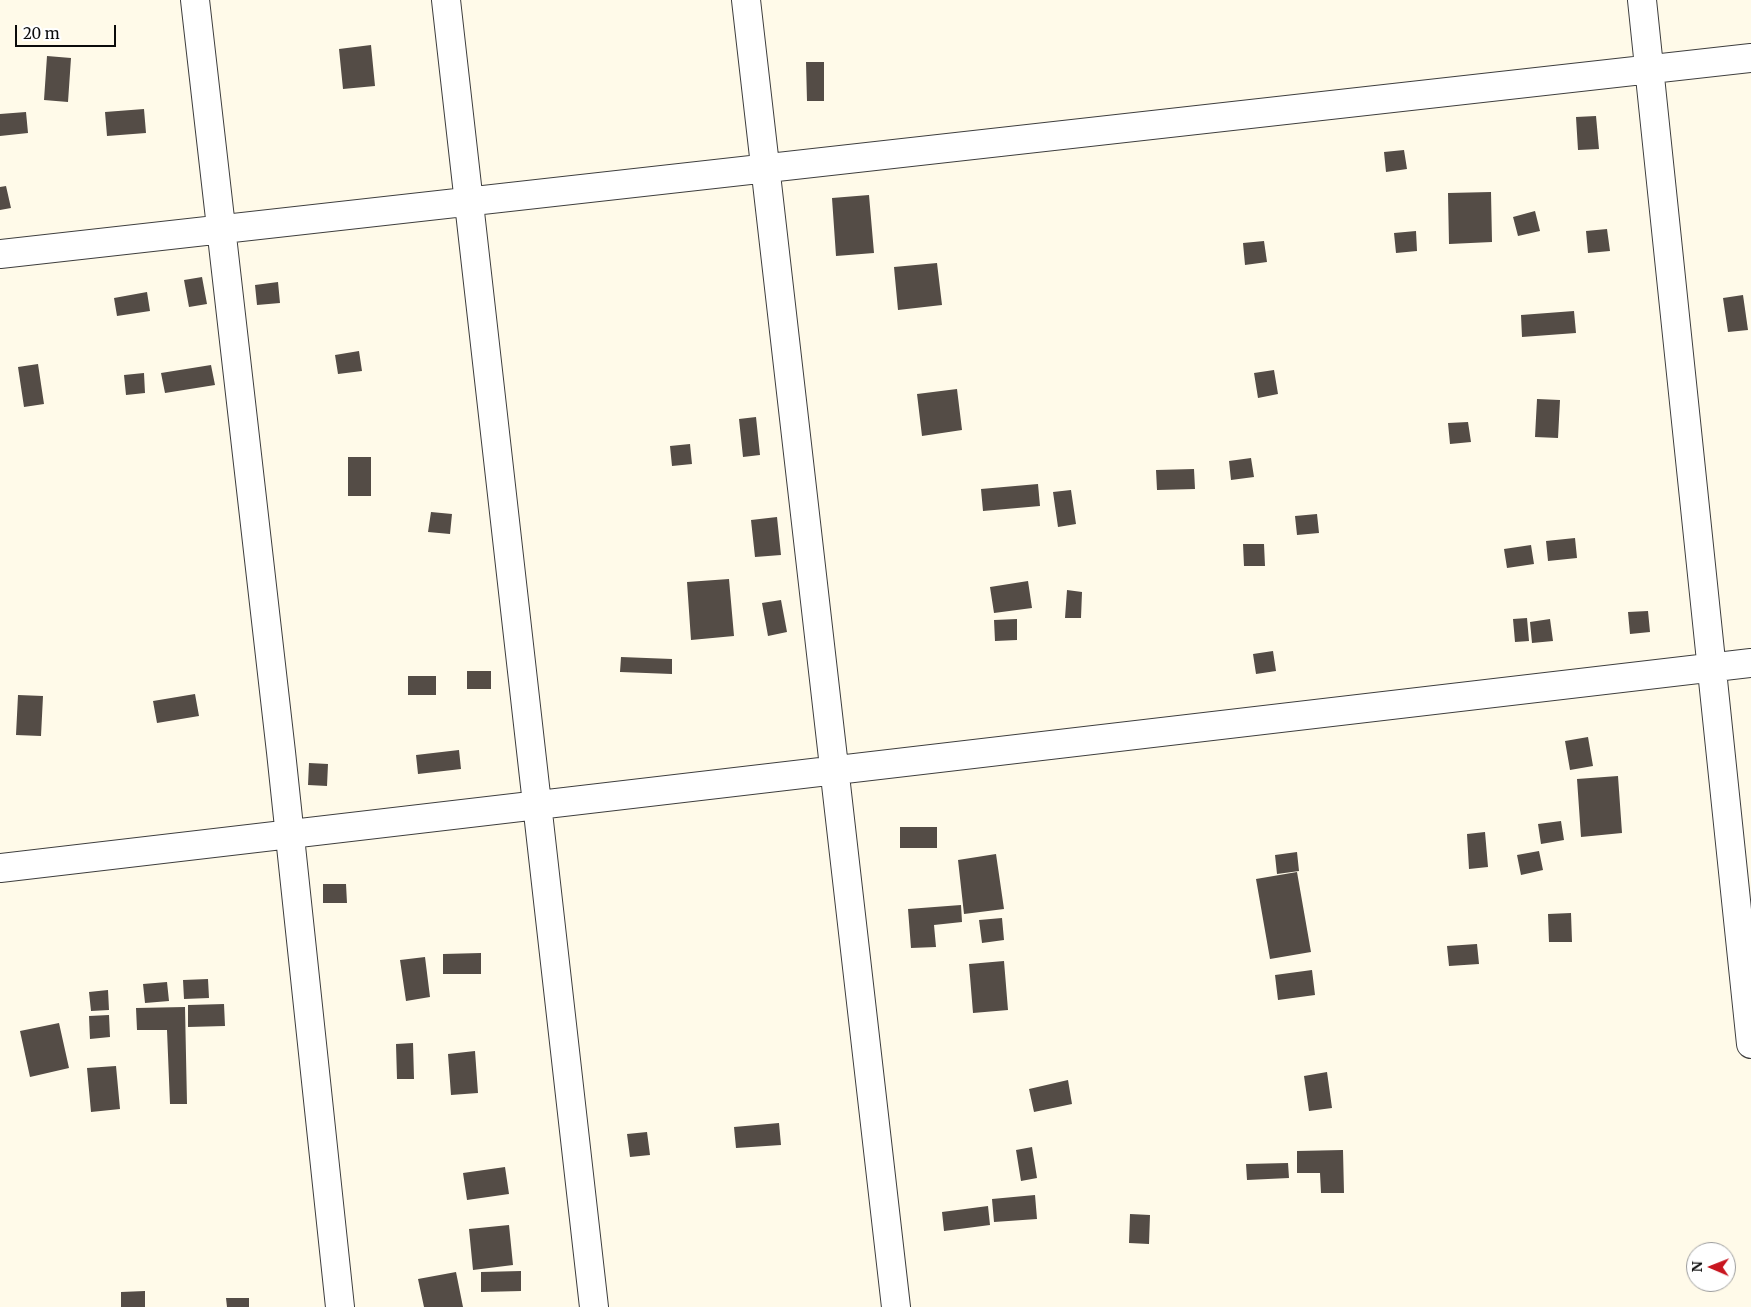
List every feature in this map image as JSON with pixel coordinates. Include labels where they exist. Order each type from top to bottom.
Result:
[{"type":"street","points":[[195,0],[340,1307]]},
{"type":"street","points":[[446,0],[594,1307]]},
{"type":"street","points":[[746,0],[896,1307]]},
{"type":"street","points":[[1642,0],[1751,1044]]},
{"type":"street","points":[[0,254],[1751,58]]},
{"type":"street","points":[[0,868],[1751,663]]},
{"type":"building","points":[[371,45],[375,86],[343,89],[339,49]]},
{"type":"building","points":[[47,56],[71,58],[68,102],[44,100]]},
{"type":"building","points":[[806,62],[824,62],[824,101],[807,101]]},
{"type":"building","points":[[144,109],[146,133],[107,136],[105,112]]},
{"type":"building","points":[[26,112],[28,133],[0,136],[0,114]]},
{"type":"building","points":[[1596,116],[1599,149],[1578,150],[1576,117]]},
{"type":"building","points":[[1404,150],[1407,169],[1386,172],[1384,152]]},
{"type":"building","points":[[6,186],[11,208],[0,210],[0,187]]},
{"type":"building","points":[[1491,192],[1492,242],[1449,244],[1448,193]]},
{"type":"building","points":[[869,195],[874,253],[836,256],[832,198]]},
{"type":"building","points":[[1535,211],[1540,231],[1518,236],[1513,217]]},
{"type":"building","points":[[1607,229],[1610,251],[1588,253],[1586,231]]},
{"type":"building","points":[[1416,231],[1417,251],[1396,253],[1394,233]]},
{"type":"building","points":[[1264,241],[1267,262],[1245,265],[1243,243]]},
{"type":"building","points":[[937,263],[942,305],[898,310],[894,267]]},
{"type":"building","points":[[202,277],[207,304],[189,307],[184,280]]},
{"type":"building","points":[[278,282],[280,303],[257,305],[255,285]]},
{"type":"building","points":[[147,292],[150,311],[117,316],[114,298]]},
{"type":"building","points":[[1743,295],[1748,330],[1728,332],[1723,298]]},
{"type":"building","points":[[1574,311],[1576,333],[1522,337],[1521,315]]},
{"type":"building","points":[[359,351],[362,371],[338,374],[335,355]]},
{"type":"building","points":[[38,364],[44,404],[24,407],[18,367]]},
{"type":"building","points":[[211,365],[215,385],[165,393],[161,373]]},
{"type":"building","points":[[1274,370],[1278,394],[1258,398],[1254,373]]},
{"type":"building","points":[[144,373],[145,393],[126,395],[124,375]]},
{"type":"building","points":[[957,389],[962,430],[922,436],[917,394]]},
{"type":"building","points":[[1537,399],[1560,400],[1558,438],[1535,437]]},
{"type":"building","points":[[756,417],[760,455],[743,457],[739,419]]},
{"type":"building","points":[[1468,422],[1471,442],[1450,444],[1448,423]]},
{"type":"building","points":[[690,444],[692,464],[672,466],[670,446]]},
{"type":"building","points":[[348,457],[371,457],[371,496],[348,496]]},
{"type":"building","points":[[1251,458],[1254,477],[1231,480],[1229,461]]},
{"type":"building","points":[[1194,469],[1195,489],[1157,490],[1156,470]]},
{"type":"building","points":[[1038,484],[1040,506],[983,511],[981,489]]},
{"type":"building","points":[[1071,490],[1076,524],[1058,527],[1053,492]]},
{"type":"building","points":[[431,512],[452,514],[450,534],[428,532]]},
{"type":"building","points":[[1317,514],[1319,533],[1297,535],[1295,516]]},
{"type":"building","points":[[777,517],[781,555],[755,557],[751,520]]},
{"type":"building","points":[[1575,538],[1577,558],[1548,561],[1546,541]]},
{"type":"building","points":[[1243,544],[1264,544],[1265,566],[1244,566]]},
{"type":"building","points":[[1531,545],[1534,564],[1507,568],[1504,549]]},
{"type":"building","points":[[729,579],[734,636],[691,640],[687,582]]},
{"type":"building","points":[[1028,581],[1032,608],[994,613],[990,587]]},
{"type":"building","points":[[1067,590],[1082,592],[1081,618],[1065,618]]},
{"type":"building","points":[[781,600],[787,632],[768,636],[762,603]]},
{"type":"building","points":[[1648,611],[1650,632],[1630,634],[1628,612]]},
{"type":"building","points":[[1527,618],[1529,641],[1515,642],[1513,619]]},
{"type":"building","points":[[1017,619],[1017,640],[995,641],[994,620]]},
{"type":"building","points":[[1550,619],[1553,641],[1532,643],[1530,622]]},
{"type":"building","points":[[1273,651],[1276,671],[1256,674],[1253,654]]},
{"type":"building","points":[[621,657],[672,659],[672,674],[620,672]]},
{"type":"building","points":[[467,671],[491,671],[491,689],[467,689]]},
{"type":"building","points":[[408,676],[436,676],[436,695],[408,695]]},
{"type":"building","points":[[195,694],[199,716],[157,723],[153,701]]},
{"type":"building","points":[[18,695],[43,696],[41,736],[16,735]]},
{"type":"building","points":[[1588,737],[1593,766],[1570,770],[1565,741]]},
{"type":"building","points":[[459,750],[461,769],[418,774],[416,755]]},
{"type":"building","points":[[309,763],[328,764],[327,786],[308,785]]},
{"type":"building","points":[[1618,776],[1622,833],[1581,837],[1577,779]]},
{"type":"building","points":[[1561,821],[1564,840],[1541,844],[1538,824]]},
{"type":"building","points":[[900,827],[937,827],[937,848],[900,848]]},
{"type":"building","points":[[1485,832],[1488,867],[1469,869],[1467,834]]},
{"type":"building","points":[[1539,851],[1543,870],[1521,875],[1517,855]]},
{"type":"building","points":[[1297,852],[1299,871],[1277,874],[1275,855]]},
{"type":"building","points":[[996,854],[1004,909],[964,914],[958,860]]},
{"type":"building","points":[[1297,872],[1311,952],[1270,959],[1256,879]]},
{"type":"building","points":[[323,884],[346,884],[347,903],[323,903]]},
{"type":"building","points":[[961,905],[962,922],[934,925],[936,947],[911,948],[908,909]]},
{"type":"building","points":[[1571,913],[1572,942],[1549,942],[1548,914]]},
{"type":"building","points":[[1002,918],[1004,940],[982,943],[979,920]]},
{"type":"building","points":[[1477,944],[1479,964],[1449,966],[1447,946]]},
{"type":"building","points":[[481,953],[481,974],[443,974],[443,954]]},
{"type":"building","points":[[425,957],[430,997],[406,1001],[400,960]]},
{"type":"building","points":[[1004,961],[1008,1010],[973,1013],[969,964]]},
{"type":"building","points":[[1312,970],[1315,995],[1278,1000],[1275,975]]},
{"type":"building","points":[[208,979],[209,998],[184,999],[183,980]]},
{"type":"building","points":[[167,982],[169,1001],[145,1003],[143,984]]},
{"type":"building","points":[[108,990],[109,1010],[91,1011],[89,992]]},
{"type":"building","points":[[224,1004],[225,1026],[188,1027],[188,1005]]},
{"type":"building","points":[[185,1007],[187,1104],[170,1104],[167,1030],[137,1030],[136,1008]]},
{"type":"building","points":[[109,1015],[110,1037],[90,1039],[89,1016]]},
{"type":"building","points":[[59,1023],[69,1068],[30,1077],[20,1031]]},
{"type":"building","points":[[413,1043],[414,1079],[397,1079],[396,1044]]},
{"type":"building","points":[[475,1051],[478,1093],[451,1095],[448,1054]]},
{"type":"building","points":[[116,1066],[120,1109],[91,1112],[87,1068]]},
{"type":"building","points":[[1327,1072],[1332,1108],[1309,1111],[1304,1076]]},
{"type":"building","points":[[1068,1080],[1072,1104],[1034,1112],[1029,1089]]},
{"type":"building","points":[[779,1123],[781,1145],[736,1148],[734,1127]]},
{"type":"building","points":[[647,1132],[650,1155],[630,1157],[627,1134]]},
{"type":"building","points":[[1032,1147],[1037,1178],[1021,1181],[1016,1150]]},
{"type":"building","points":[[1343,1150],[1344,1193],[1321,1193],[1320,1173],[1297,1173],[1297,1151]]},
{"type":"building","points":[[1288,1163],[1289,1178],[1247,1180],[1246,1164]]},
{"type":"building","points":[[505,1167],[509,1194],[467,1200],[463,1173]]},
{"type":"building","points":[[1035,1195],[1037,1219],[994,1222],[992,1199]]},
{"type":"building","points":[[988,1206],[990,1225],[944,1231],[942,1212]]},
{"type":"building","points":[[1130,1214],[1150,1215],[1149,1244],[1129,1243]]},
{"type":"building","points":[[509,1225],[513,1265],[473,1270],[469,1229]]},
{"type":"building","points":[[521,1271],[521,1291],[481,1292],[481,1272]]},
{"type":"building","points":[[456,1272],[463,1307],[424,1307],[418,1279]]},
{"type":"building","points":[[145,1291],[145,1307],[121,1307],[121,1292]]},
{"type":"building","points":[[226,1298],[249,1298],[249,1307],[227,1307]]}]
